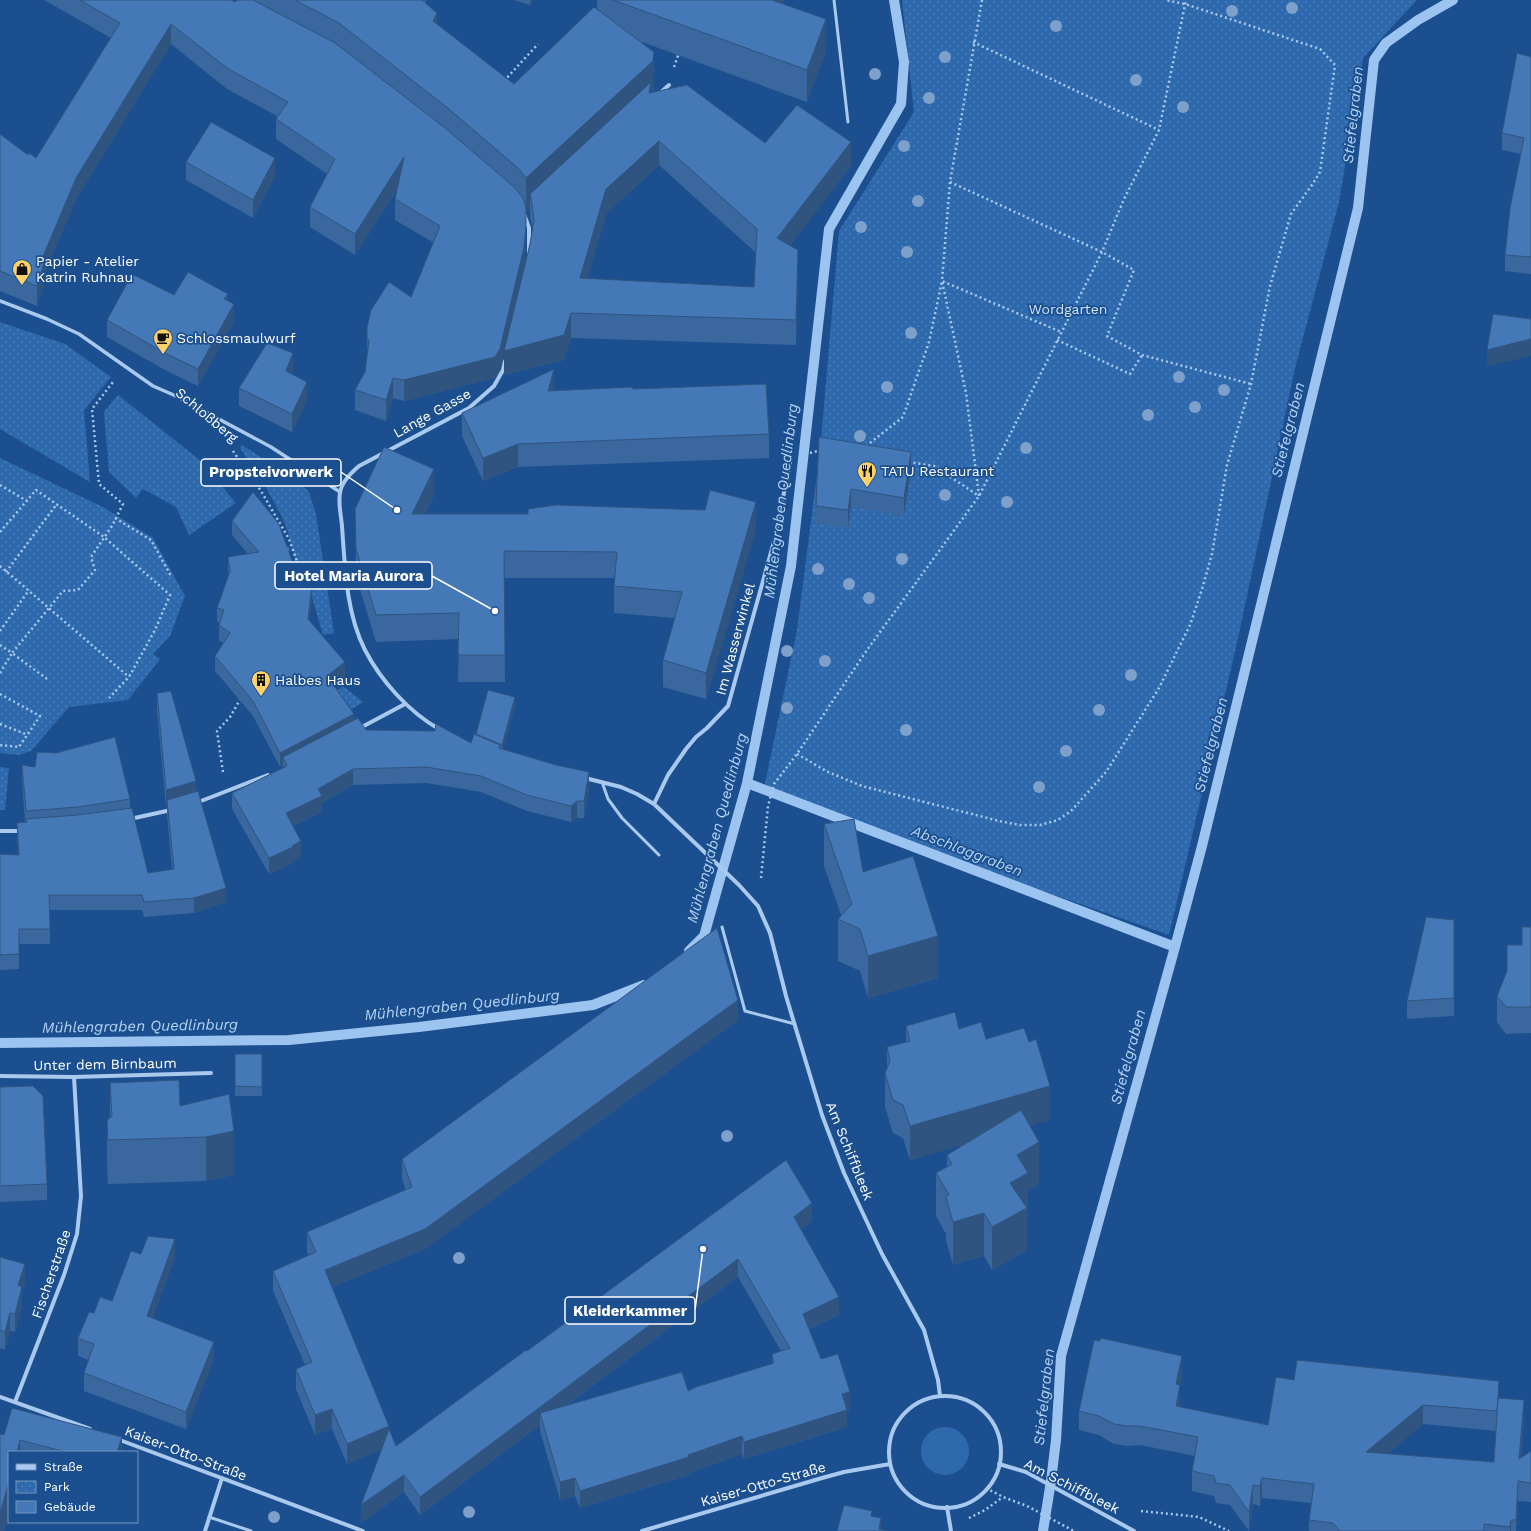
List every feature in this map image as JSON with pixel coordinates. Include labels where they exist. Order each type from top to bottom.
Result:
[{"type":"street","points":[[657,95],[669,85]]},
{"type":"street","points":[[521,210],[526,217],[529,228],[530,236],[528,260]]},
{"type":"street","points":[[526,217],[531,212]]},
{"type":"street","name":"Schloßberg","points":[[0,301],[47,319],[78,334],[153,386],[176,396],[271,447],[340,492]]},
{"type":"street","name":"Lange Gasse","points":[[340,492],[347,478],[359,466],[469,408],[494,386],[503,370],[507,356]]},
{"type":"street","name":"Im Wasserwinkel","points":[[654,804],[668,775],[686,749],[696,737],[728,706],[775,538],[791,456]]},
{"type":"street","points":[[340,492],[345,565],[357,631],[366,651],[378,671],[406,704],[429,723],[441,730]]},
{"type":"street","points":[[353,731],[406,704]]},
{"type":"street","points":[[191,804],[227,792],[276,772]]},
{"type":"street","name":"Am Schiffbleek","points":[[581,777],[602,782],[628,791],[654,804],[739,885],[758,906],[770,933],[822,1115],[844,1173],[882,1254],[924,1330],[938,1380],[940,1396]]},
{"type":"street","points":[[123,820],[177,808]]},
{"type":"street","points":[[0,831],[23,831]]},
{"type":"street","name":"Unter dem Birnbaum","points":[[0,1076],[74,1077],[211,1073]]},
{"type":"street","name":"Fischerstraße","points":[[15,1402],[64,1275],[77,1234],[81,1196],[74,1077]]},
{"type":"street","points":[[940,1396],[950,1396],[968,1401],[984,1412],[990,1419],[998,1436],[1001,1455],[999,1464],[996,1473],[980,1495],[964,1504],[939,1507],[924,1503],[905,1491],[896,1479],[890,1464],[889,1445],[891,1436],[900,1419],[914,1405],[922,1400],[940,1396]]},
{"type":"street","points":[[0,1397],[96,1431]]},
{"type":"street","name":"Kaiser-Otto-Straße","points":[[111,1437],[363,1531]]},
{"type":"street","name":"Kaiser-Otto-Straße","points":[[642,1531],[844,1472],[890,1464]]},
{"type":"street","name":"Am Schiffbleek","points":[[999,1464],[1026,1472],[1134,1531]]},
{"type":"street","points":[[205,1531],[222,1478]]},
{"type":"street","points":[[947,1507],[951,1531]]},
{"type":"lane","points":[[834,0],[848,122]]},
{"type":"lane","points":[[602,782],[608,799],[622,818],[659,855]]},
{"type":"lane","points":[[722,927],[745,1011],[795,1024]]},
{"type":"lane","points":[[209,1517],[251,1531]]},
{"type":"path","points":[[862,449],[902,417],[929,342],[942,281],[950,182],[982,0]]},
{"type":"path","points":[[797,754],[828,772],[862,786],[999,821],[1020,825],[1040,825],[1058,820],[1071,811],[1106,772],[1159,688],[1190,626],[1212,554],[1227,465],[1251,384],[1270,286],[1291,214],[1320,172],[1335,65],[1320,49],[1185,4],[1165,0]]},
{"type":"path","points":[[758,906],[768,806],[774,784],[797,754],[867,650],[979,496],[1102,252],[1124,199],[1158,130],[1186,0]]},
{"type":"path","points":[[974,42],[1158,130]]},
{"type":"path","points":[[504,82],[538,44]]},
{"type":"path","points":[[669,85],[680,49]]},
{"type":"path","points":[[950,182],[1102,252],[1134,270],[1107,336],[1142,355],[1251,384]]},
{"type":"path","points":[[942,281],[1061,332]]},
{"type":"path","points":[[942,281],[966,393],[979,496]]},
{"type":"path","points":[[1057,340],[1130,374],[1142,355]]},
{"type":"path","points":[[0,673],[12,653],[63,591],[78,590],[95,570],[91,556],[116,518],[123,504],[99,484],[92,409],[110,384]]},
{"type":"path","name":"Schloßberg","points":[[232,450],[261,491],[289,539],[298,564],[295,582]]},
{"type":"path","points":[[820,450],[828,451]]},
{"type":"path","points":[[903,461],[934,466],[979,496]]},
{"type":"path","points":[[0,485],[27,501]]},
{"type":"path","points":[[0,532],[36,490],[104,537],[170,595],[155,630],[129,677],[109,698]]},
{"type":"path","points":[[6,572],[56,505]]},
{"type":"path","points":[[116,518],[151,540],[171,576]]},
{"type":"path","points":[[0,566],[129,677]]},
{"type":"path","points":[[0,631],[29,590]]},
{"type":"path","points":[[0,645],[47,679]]},
{"type":"path","points":[[0,694],[40,716],[19,747],[0,744]]},
{"type":"path","points":[[222,765],[217,731],[230,717],[242,696]]},
{"type":"path","points":[[0,724],[28,735]]},
{"type":"path","points":[[986,1488],[1003,1497],[1027,1506],[1074,1531]]},
{"type":"path","points":[[968,1519],[985,1510],[1003,1497]]},
{"type":"path","points":[[1198,1517],[1229,1531]]},
{"type":"green space","name":"Wordgarten","points":[[902,0],[1417,0],[1363,58],[1339,202],[1295,368],[1237,643],[1169,935],[846,822],[764,788],[797,630],[820,451],[839,231],[914,112]]},
{"type":"green space","points":[[0,322],[65,344],[111,377],[84,410],[90,482],[0,429]]},
{"type":"green space","points":[[118,395],[201,461],[236,503],[189,535],[176,507],[143,489],[136,498],[109,472],[104,412]]},
{"type":"green space","points":[[242,445],[299,482],[309,492],[316,514],[334,633],[323,635],[312,597],[300,579],[287,529],[262,480],[240,448]]},
{"type":"green space","points":[[0,458],[103,507],[153,538],[185,596],[170,636],[153,654],[160,659],[128,700],[69,707],[31,751],[19,755],[0,753]]},
{"type":"green space","points":[[343,686],[363,702],[328,724],[316,707]]},
{"type":"green space","points":[[0,767],[9,768],[5,810],[0,810]]},
{"type":"green space","points":[[940,1427],[950,1427],[962,1434],[969,1446],[969,1456],[962,1468],[950,1475],[940,1475],[932,1471],[925,1464],[921,1456],[921,1446],[925,1438],[932,1431]]},
{"type":"building","points":[[80,0],[231,0],[235,2],[237,0],[253,0],[335,43],[445,128],[514,187],[523,198],[526,208],[524,247],[500,349],[495,357],[404,380],[393,378],[386,400],[355,390],[365,372],[369,340],[367,339],[367,327],[371,310],[389,282],[411,297],[440,226],[395,199],[404,157],[355,234],[310,207],[335,159],[276,119],[288,102],[227,68],[171,24],[76,178],[42,259],[45,260],[37,286],[0,271],[0,134],[28,155],[29,153],[36,158],[120,23]]},
{"type":"building","points":[[295,0],[422,0],[437,13],[433,21],[514,84],[594,7],[654,52],[653,61],[526,178],[518,168],[449,109],[339,23]]},
{"type":"building","points":[[613,0],[772,0],[826,19],[807,70]]},
{"type":"building","points":[[1517,53],[1531,57],[1531,257],[1505,255],[1510,208],[1524,138],[1502,133]]},
{"type":"building","points":[[651,82],[649,93],[687,85],[765,143],[797,105],[851,142],[777,238],[798,250],[796,320],[571,313],[564,335],[504,351],[530,244],[534,220],[530,194]],"holes":[[[659,141],[757,229],[754,287],[580,278],[606,189]]]},
{"type":"building","points":[[211,122],[275,158],[253,200],[186,162]]},
{"type":"building","points":[[188,272],[228,294],[224,299],[234,304],[198,369],[165,353],[107,320],[132,274],[174,295]]},
{"type":"building","points":[[1493,314],[1531,319],[1531,339],[1487,350]]},
{"type":"building","points":[[267,343],[293,353],[286,371],[307,382],[292,414],[239,388]]},
{"type":"building","points":[[554,369],[548,391],[632,387],[633,389],[766,384],[769,434],[518,444],[483,458],[462,413]]},
{"type":"building","points":[[819,437],[911,452],[904,498],[851,489],[848,510],[816,506]]},
{"type":"building","points":[[384,447],[434,469],[412,514],[528,514],[528,509],[556,505],[705,510],[710,490],[756,502],[706,673],[663,660],[682,592],[614,586],[617,552],[504,551],[505,655],[458,655],[459,613],[376,615],[356,549],[355,509]]},
{"type":"building","points":[[253,492],[279,524],[287,547],[290,547],[289,552],[297,574],[312,584],[308,619],[345,662],[327,676],[354,714],[280,753],[253,701],[215,656],[230,633],[219,625],[224,610],[217,608],[230,571],[228,557],[259,552],[232,521]]},
{"type":"building","points":[[488,690],[515,697],[502,745],[476,734]]},
{"type":"building","points":[[171,691],[196,781],[166,790],[157,693]]},
{"type":"building","points":[[358,718],[366,730],[435,731],[436,724],[471,743],[474,734],[500,745],[499,748],[556,765],[589,772],[584,801],[577,801],[571,806],[527,795],[481,776],[426,767],[353,769],[318,789],[322,796],[286,813],[301,841],[292,846],[293,847],[269,858],[232,793],[287,766],[283,757]]},
{"type":"building","points":[[115,737],[130,799],[78,807],[26,811],[22,765],[35,767],[37,752],[56,753]]},
{"type":"building","points":[[198,791],[226,888],[194,898],[144,902],[142,895],[49,895],[50,929],[19,929],[19,954],[0,955],[0,854],[19,855],[17,823],[27,822],[26,819],[78,815],[132,808],[148,873],[174,869],[167,800]]},
{"type":"building","points":[[854,819],[863,872],[913,856],[938,936],[868,956],[860,929],[838,919],[852,904],[824,824]]},
{"type":"building","points":[[1426,917],[1454,920],[1454,998],[1407,1001]]},
{"type":"building","points":[[1522,927],[1531,927],[1531,1007],[1506,1007],[1497,996],[1507,971],[1507,945],[1522,945]]},
{"type":"building","points":[[717,928],[738,1000],[425,1229],[325,1270],[389,1426],[347,1444],[332,1409],[315,1415],[296,1369],[312,1362],[273,1271],[316,1252],[307,1232],[412,1187],[402,1159]]},
{"type":"building","points":[[955,1012],[959,1029],[981,1022],[986,1039],[1024,1028],[1029,1042],[1036,1039],[1050,1086],[910,1126],[903,1105],[893,1100],[885,1073],[890,1061],[887,1047],[910,1041],[906,1026]]},
{"type":"building","points":[[235,1054],[262,1054],[262,1087],[235,1086]]},
{"type":"building","points":[[179,1080],[180,1106],[229,1094],[234,1131],[206,1137],[108,1140],[107,1120],[112,1116],[110,1083]]},
{"type":"building","points":[[33,1086],[43,1096],[47,1184],[0,1186],[0,1087]]},
{"type":"building","points":[[1021,1110],[1039,1142],[1017,1155],[1028,1173],[1010,1183],[1027,1208],[992,1227],[984,1213],[953,1222],[946,1197],[949,1195],[936,1173],[952,1164],[947,1155]]},
{"type":"building","points":[[786,1160],[812,1203],[794,1217],[839,1297],[803,1314],[821,1359],[838,1354],[850,1392],[842,1394],[847,1410],[744,1442],[742,1436],[688,1455],[689,1457],[580,1491],[575,1478],[560,1482],[540,1413],[682,1372],[688,1391],[696,1387],[774,1363],[772,1354],[790,1348],[738,1259],[420,1497],[404,1475],[361,1505],[389,1429],[396,1446]]},
{"type":"building","points":[[148,1236],[175,1239],[147,1316],[214,1342],[186,1412],[84,1373],[94,1344],[78,1338],[89,1312],[94,1313],[100,1297],[112,1301],[131,1251],[141,1254]]},
{"type":"building","points":[[0,1257],[25,1264],[18,1285],[22,1287],[15,1314],[10,1313],[5,1332],[0,1330]]},
{"type":"building","points":[[1101,1338],[1182,1356],[1176,1384],[1180,1385],[1176,1406],[1268,1425],[1276,1377],[1294,1380],[1297,1360],[1499,1381],[1498,1398],[1524,1400],[1519,1459],[1531,1451],[1531,1483],[1518,1481],[1516,1520],[1511,1520],[1510,1527],[1484,1524],[1484,1531],[1340,1531],[1333,1523],[1309,1520],[1314,1484],[1262,1478],[1260,1486],[1253,1485],[1249,1512],[1230,1485],[1216,1483],[1214,1476],[1192,1471],[1198,1437],[1140,1426],[1114,1424],[1099,1416],[1079,1411],[1094,1340],[1100,1341]],"holes":[[[1498,1398],[1494,1462],[1366,1452],[1423,1405],[1497,1411]]]},
{"type":"building","points":[[12,1408],[122,1437],[117,1451],[62,1451],[20,1440],[17,1451],[8,1451],[8,1485],[0,1514],[0,1434],[4,1435]]},
{"type":"building","points":[[844,1505],[872,1511],[871,1516],[881,1518],[879,1529],[887,1531],[837,1531]]},
{"type":"waterway","name":"Mühlengraben Quedlinburg","points":[[689,951],[704,936],[747,783],[791,566],[829,229],[901,104],[904,62],[894,0]]},
{"type":"waterway","name":"Stiefelgraben","points":[[1043,1531],[1056,1440],[1061,1356],[1202,846],[1358,208],[1374,60],[1386,43],[1418,20],[1453,0]]},
{"type":"waterway","name":"Abschlaggraben","points":[[747,783],[1175,947]]},
{"type":"waterway","name":"Mühlengraben Quedlinburg","points":[[0,1043],[289,1040],[419,1027],[593,1005],[644,985]]},
{"type":"place","name":"Papier - Atelier Katrin Ruhnau","points":[[22,286]]},
{"type":"place","name":"Schlossmaulwurf","points":[[163,355]]},
{"type":"place","name":"TATU Restaurant","points":[[867,488]]},
{"type":"place","name":"Propsteivorwerk","points":[[397,510]]},
{"type":"place","name":"Hotel Maria Aurora","points":[[495,611]]},
{"type":"place","name":"Halbes Haus","points":[[261,697]]},
{"type":"place","name":"Kleiderkammer","points":[[703,1249]]}]
